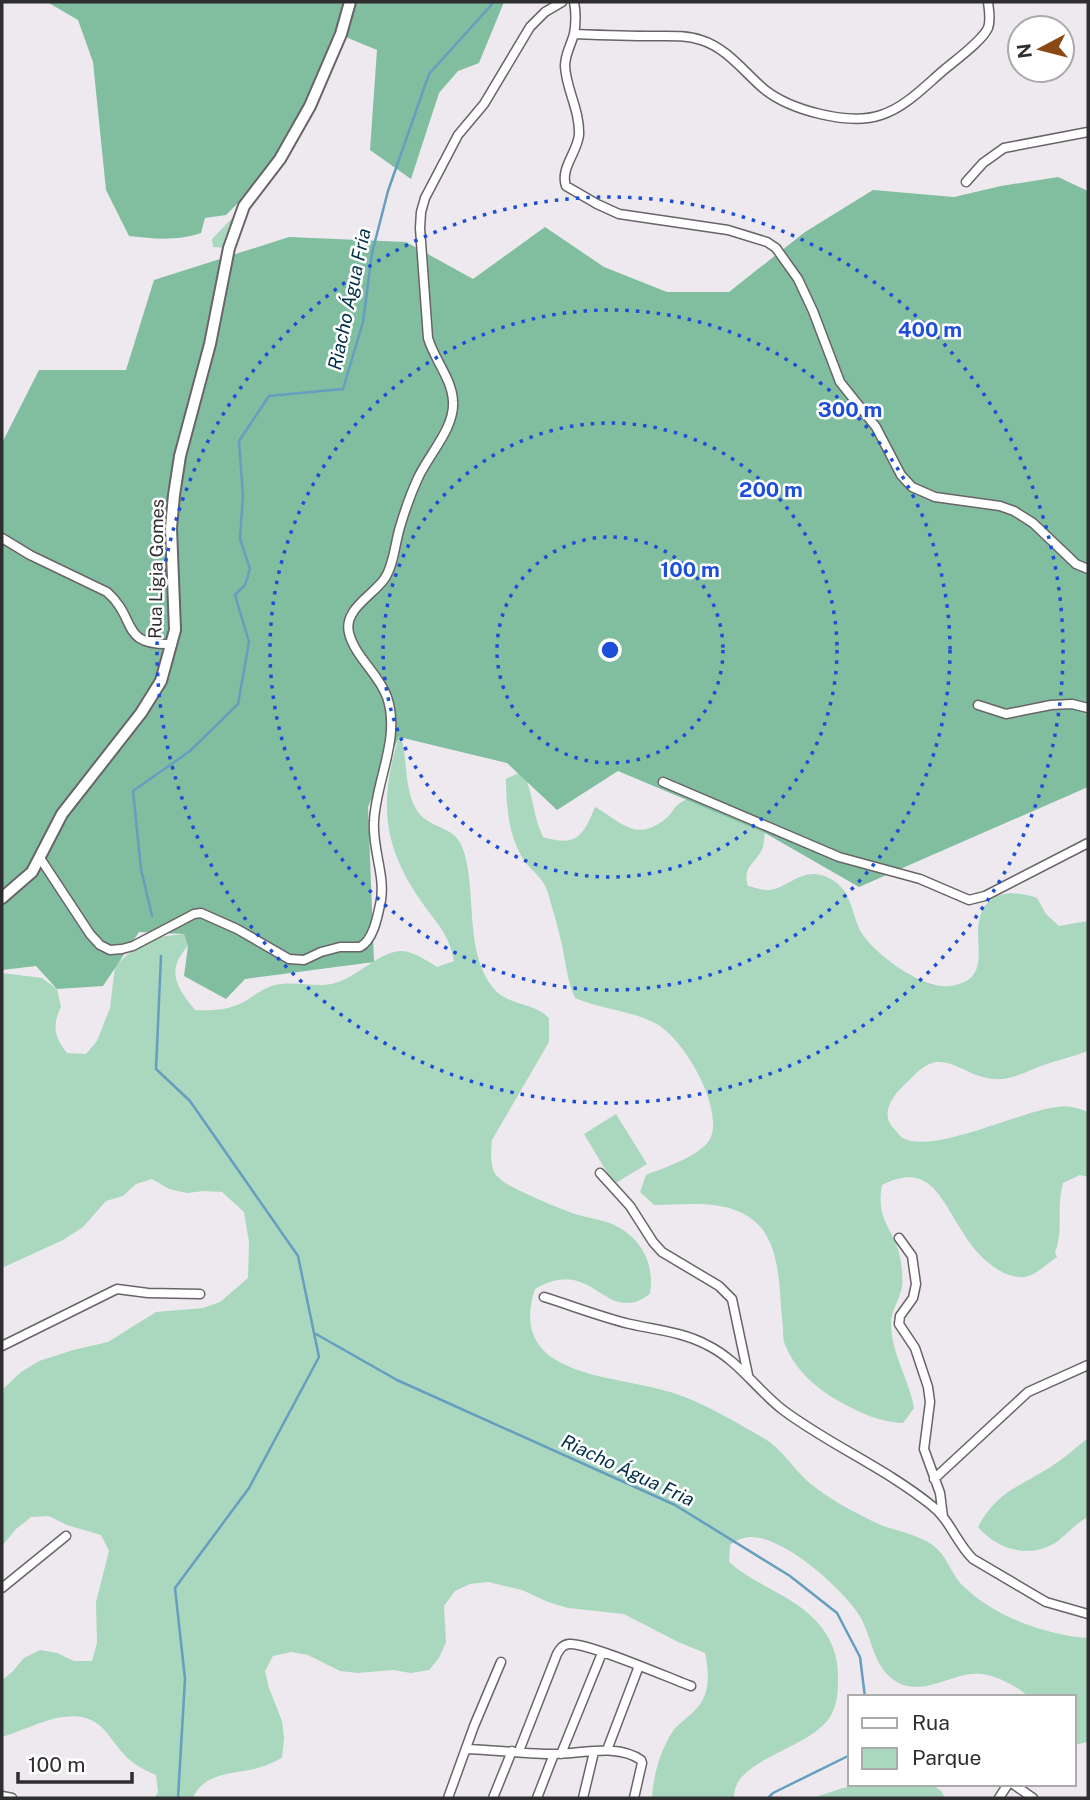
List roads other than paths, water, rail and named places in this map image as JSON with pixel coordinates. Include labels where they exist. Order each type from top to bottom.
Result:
[{"type":"street","name":"Rua Ligia Gomes","points":[[2,898],[32,872],[62,814],[162,681],[173,644],[176,609],[171,528],[174,495],[180,457],[210,344],[229,248],[244,206],[300,127],[341,34],[350,2]]},
{"type":"street","points":[[40,858],[90,934],[100,945],[110,950],[133,946],[201,913],[237,929],[289,959],[298,961],[331,949],[360,947],[369,939],[381,899],[373,824],[380,779],[391,742],[391,721],[387,697],[354,645],[349,625],[356,608],[385,578],[390,569],[400,525],[413,489],[452,412],[451,390],[428,338],[421,212],[432,181],[458,135],[484,104],[530,27],[545,12],[562,2]]},
{"type":"street","points":[[575,2],[574,34],[566,52],[565,63],[579,121],[579,138],[566,170],[566,186],[619,214],[728,230],[767,242],[776,248],[798,279],[841,382],[876,427],[901,475],[912,487],[935,498],[1000,506],[1014,512],[1033,523],[1076,564],[1088,569]]},
{"type":"street","points":[[574,34],[702,40],[714,45],[766,90],[794,106],[829,115],[868,118],[897,108],[978,40],[988,29],[988,2]]},
{"type":"street","points":[[967,181],[983,163],[1004,148],[1088,132]]},
{"type":"street","points":[[2,538],[30,555],[107,592],[140,640],[154,645],[173,644]]},
{"type":"street","points":[[978,705],[1006,714],[1051,705],[1072,704],[1088,708]]},
{"type":"street","points":[[663,782],[839,856],[920,879],[969,900],[985,896],[1088,844]]},
{"type":"street","points":[[600,1173],[630,1206],[662,1252],[719,1286],[732,1299],[748,1375]]},
{"type":"street","points":[[900,1238],[912,1256],[916,1284],[913,1297],[900,1316],[900,1324],[915,1348],[928,1387],[929,1416],[923,1441],[926,1459],[942,1502],[943,1517]]},
{"type":"street","points":[[2,1346],[117,1289],[148,1293],[200,1294]]},
{"type":"street","points":[[544,1297],[627,1323],[689,1337],[728,1358],[783,1410],[922,1498],[943,1517],[964,1551],[973,1559],[1046,1602],[1088,1614]]},
{"type":"street","points":[[934,1479],[1034,1388],[1088,1364]]},
{"type":"street","points":[[2,1588],[66,1536]]},
{"type":"street","points":[[493,1798],[562,1646],[575,1644],[691,1686]]},
{"type":"street","points":[[537,1798],[601,1653]]},
{"type":"street","points":[[448,1798],[501,1662]]},
{"type":"street","points":[[607,1750],[639,1666]]},
{"type":"street","points":[[466,1749],[558,1754],[607,1750],[634,1755],[641,1760],[634,1798]]},
{"type":"street","points":[[583,1798],[594,1752]]},
{"type":"street","points":[[1013,1786],[1033,1798]]},
{"type":"street","points":[[2,1796],[12,1798]]},
{"type":"waterway","name":"Riacho Água Fria","points":[[152,916],[141,869],[133,791],[190,751],[238,704],[249,642],[235,595],[245,585],[250,569],[240,539],[243,496],[239,441],[269,396],[343,389],[363,322],[372,253],[388,191],[429,74],[494,2]]},
{"type":"waterway","name":"Riacho Água Fria","points":[[161,956],[156,1069],[190,1101],[298,1256],[319,1357],[249,1488],[175,1588],[185,1679],[178,1798]]},
{"type":"waterway","name":"Riacho Água Fria","points":[[316,1334],[397,1380],[675,1505],[790,1576],[837,1613],[860,1657],[865,1695]]},
{"type":"waterway","name":"Riacho Água Fria","points":[[768,1798],[773,1793],[848,1756]]}]
